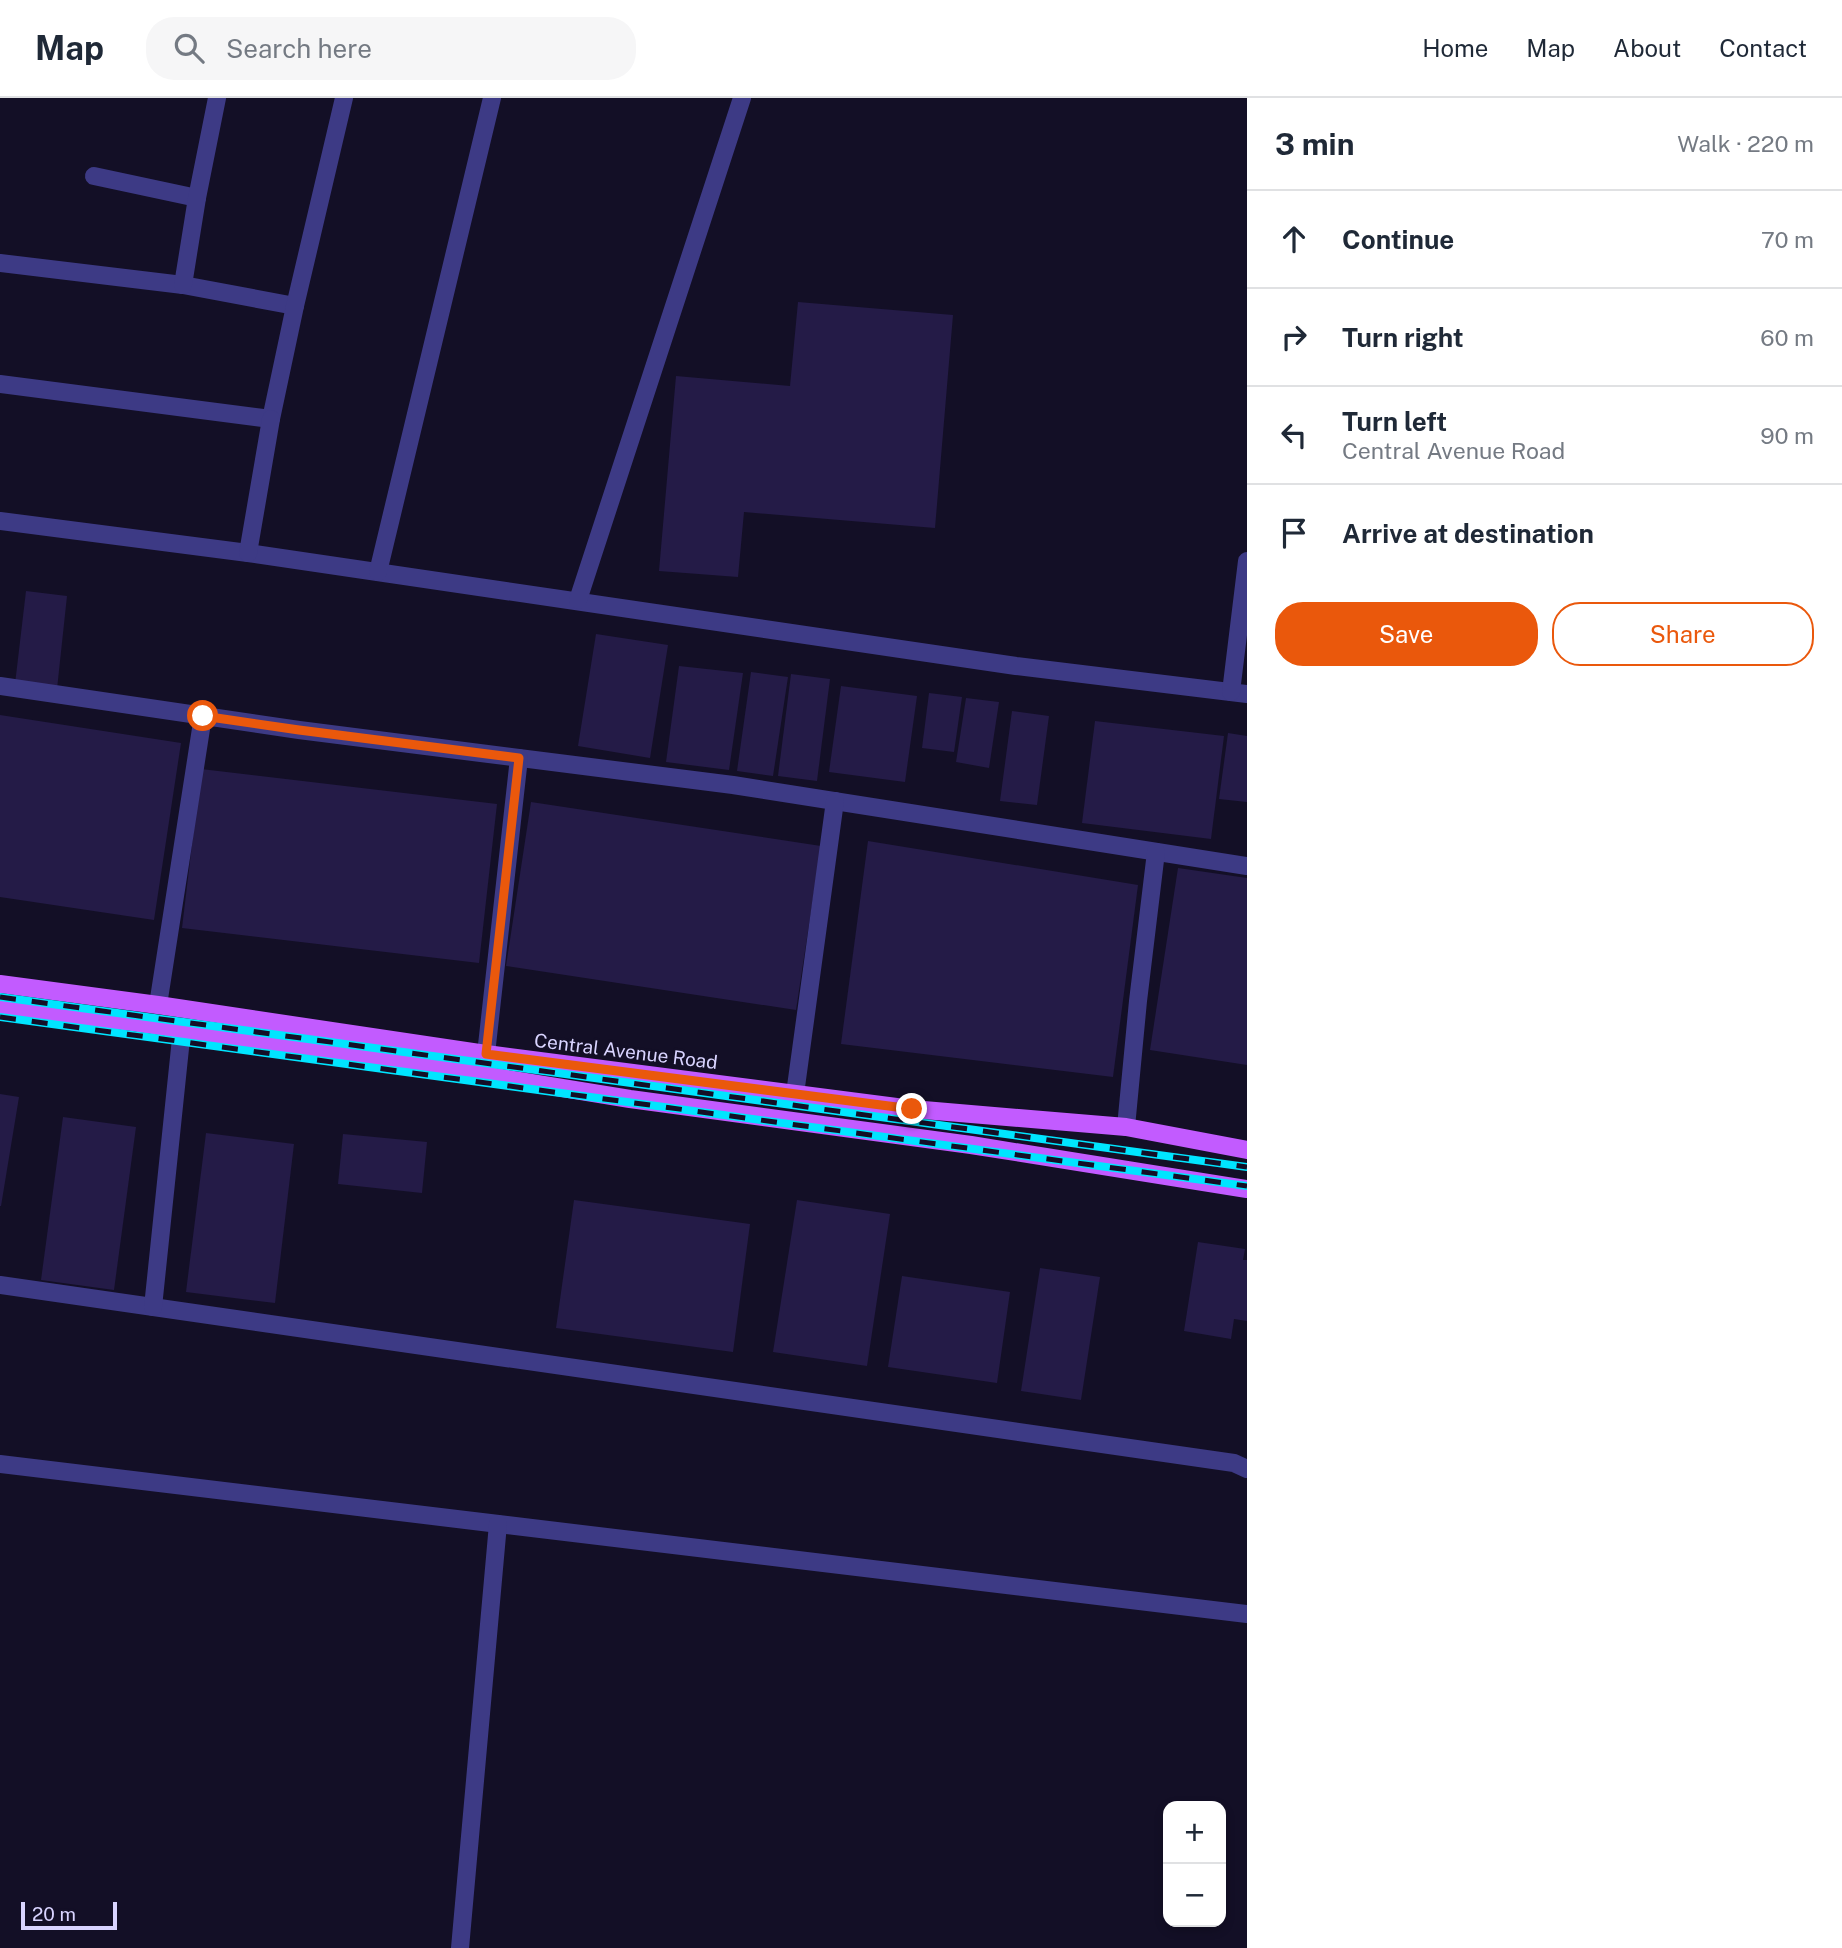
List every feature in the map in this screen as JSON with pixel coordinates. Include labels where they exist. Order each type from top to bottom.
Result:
[{"type":"main road","name":"Central Avenue Road","points":[[0,984],[486,1054],[912,1109],[1125,1127],[1247,1150]]},
{"type":"main road","points":[[0,1008],[182,1029],[630,1099],[971,1145],[1247,1189]]},
{"type":"street","points":[[183,285],[217,98]]},
{"type":"street","points":[[248,553],[271,419],[344,98]]},
{"type":"street","points":[[378,572],[492,98]]},
{"type":"street","points":[[578,600],[742,98]]},
{"type":"street","points":[[94,176],[197,198]]},
{"type":"street","points":[[0,263],[183,285],[295,306]]},
{"type":"street","points":[[0,384],[271,419]]},
{"type":"street","points":[[0,521],[578,600],[1016,666],[1239,693],[1247,561]]},
{"type":"street","points":[[0,686],[299,730],[733,785],[1247,866]]},
{"type":"street","points":[[158,1005],[203,716]]},
{"type":"street","points":[[486,1054],[519,758]]},
{"type":"street","points":[[796,1094],[835,801]]},
{"type":"street","points":[[1125,1127],[1156,852]]},
{"type":"street","points":[[153,1307],[182,1029]]},
{"type":"street","points":[[0,1285],[1221,1461],[1247,1469]]},
{"type":"street","points":[[0,1464],[1247,1614]]},
{"type":"street","points":[[460,1948],[498,1524]]},
{"type":"building","points":[[798,302],[953,315],[935,528],[744,512],[738,577],[659,571],[676,376],[790,386]]},
{"type":"building","points":[[26,591],[67,596],[57,689],[15,684]]},
{"type":"building","points":[[596,634],[668,645],[650,758],[578,746]]},
{"type":"building","points":[[679,666],[743,673],[729,770],[666,762]]},
{"type":"building","points":[[751,672],[788,677],[773,776],[737,771]]},
{"type":"building","points":[[791,674],[830,679],[817,781],[778,776]]},
{"type":"building","points":[[841,686],[917,696],[905,782],[829,772]]},
{"type":"building","points":[[929,693],[962,697],[954,752],[922,748]]},
{"type":"building","points":[[966,698],[999,702],[989,768],[956,762]]},
{"type":"building","points":[[1012,711],[1049,716],[1037,805],[1000,801]]},
{"type":"building","points":[[0,715],[181,743],[154,920],[0,897]]},
{"type":"building","points":[[1095,721],[1224,736],[1211,839],[1082,823]]},
{"type":"building","points":[[1228,733],[1247,736],[1247,802],[1219,799]]},
{"type":"building","points":[[201,769],[497,804],[479,963],[182,928]]},
{"type":"building","points":[[531,802],[821,846],[796,1010],[506,966]]},
{"type":"building","points":[[868,841],[1138,885],[1113,1077],[841,1044]]},
{"type":"building","points":[[1178,868],[1247,878],[1247,1065],[1150,1050]]},
{"type":"building","points":[[0,1094],[19,1097],[1,1206],[0,1206]]},
{"type":"building","points":[[63,1117],[136,1127],[114,1290],[41,1280]]},
{"type":"building","points":[[206,1133],[294,1144],[275,1303],[186,1292]]},
{"type":"building","points":[[343,1134],[427,1142],[422,1193],[338,1184]]},
{"type":"building","points":[[574,1200],[750,1224],[733,1352],[556,1328]]},
{"type":"building","points":[[797,1200],[890,1214],[867,1366],[773,1352]]},
{"type":"building","points":[[1198,1242],[1245,1249],[1243,1260],[1247,1260],[1247,1321],[1234,1319],[1231,1339],[1184,1331]]},
{"type":"building","points":[[1040,1268],[1100,1277],[1081,1400],[1021,1391]]},
{"type":"building","points":[[902,1276],[1010,1292],[997,1383],[888,1367]]},
{"type":"railway","points":[[0,997],[1247,1167]]},
{"type":"railway","points":[[0,1017],[1247,1186]]},
{"type":"route","points":[[203,716],[519,758],[486,1054],[912,1109]]}]
